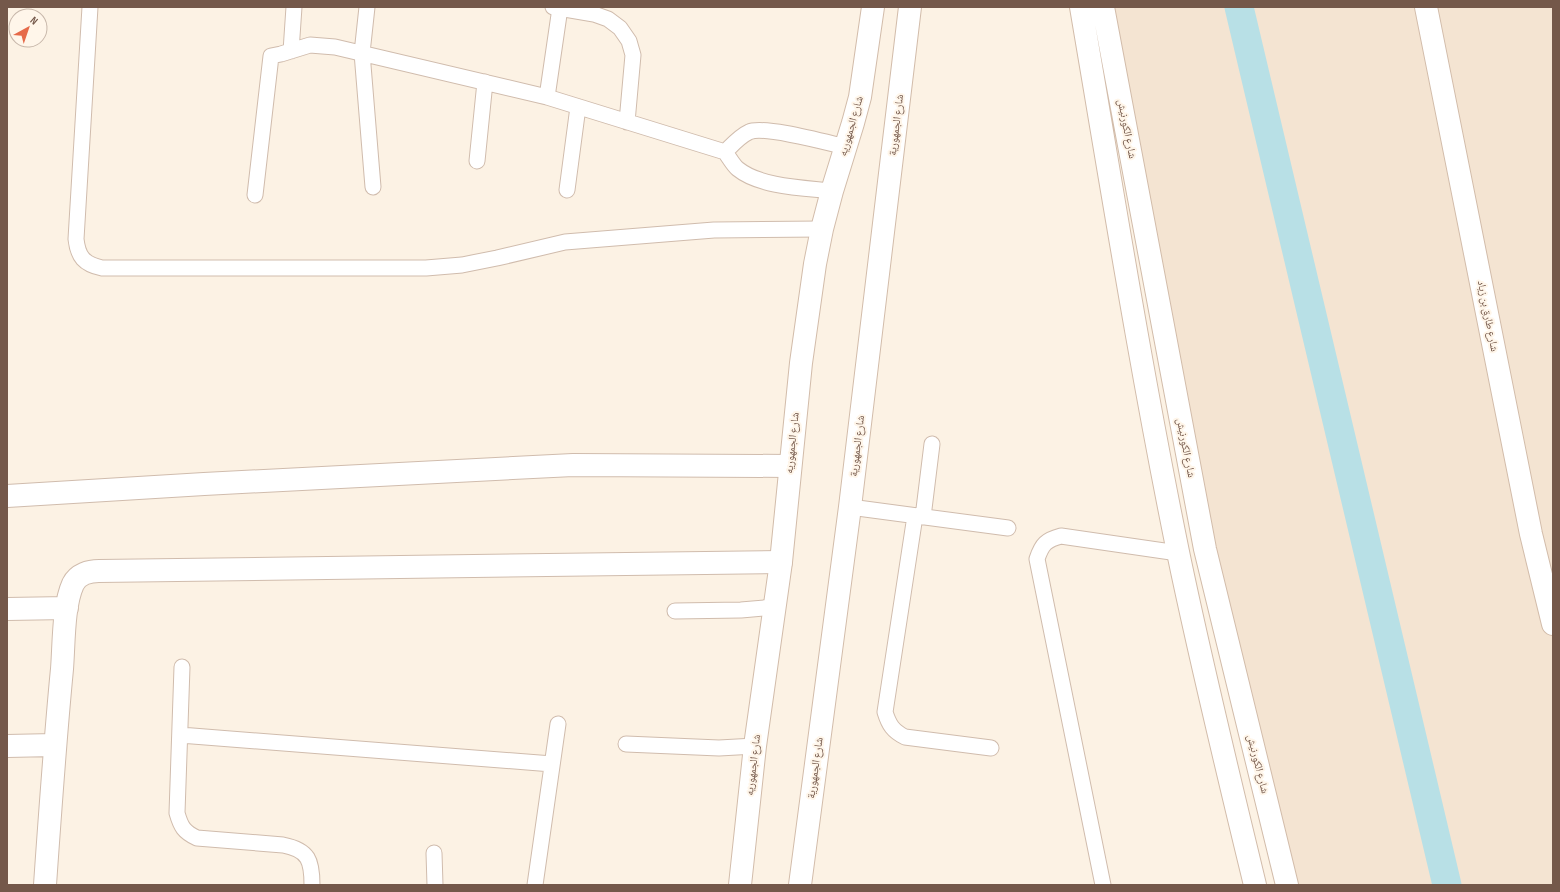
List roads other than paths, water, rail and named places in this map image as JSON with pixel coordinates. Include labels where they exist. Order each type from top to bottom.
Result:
[{"type":"main road","name":"شارع الجمهوريه","points":[[740,885],[755,746],[781,562],[801,363],[822,229],[860,97],[873,7]]},
{"type":"main road","name":"شارع الجمهورية","points":[[800,885],[850,507],[910,7]]},
{"type":"main road","points":[[1081,7],[1138,344],[1178,552],[1223,755],[1255,885]]},
{"type":"main road","name":"شارع الكورنيش","points":[[1104,7],[1205,549],[1287,885]]},
{"type":"main road","name":"شارع طارق بن زياد","points":[[1426,7],[1529,527],[1553,624]]},
{"type":"main road","points":[[7,496],[573,465],[790,466]]},
{"type":"main road","points":[[45,885],[54,745],[67,608],[74,583],[82,575],[91,571],[781,562]]},
{"type":"main road","points":[[7,609],[67,608]]},
{"type":"main road","points":[[7,746],[54,745]]},
{"type":"lane","points":[[90,7],[76,238],[77,249],[83,259],[91,266],[102,268],[426,268],[469,263],[557,243],[588,239],[714,230],[822,229]]},
{"type":"lane","points":[[291,51],[294,7]]},
{"type":"lane","points":[[367,7],[362,53],[373,187]]},
{"type":"lane","points":[[547,97],[556,8],[594,14],[608,19],[620,28],[629,41],[633,55],[627,122]]},
{"type":"lane","points":[[255,195],[271,56],[310,45],[321,45],[362,53],[547,97],[725,152],[737,168],[754,178],[788,187],[832,191]]},
{"type":"lane","points":[[477,161],[485,82]]},
{"type":"lane","points":[[568,190],[578,106]]},
{"type":"lane","points":[[725,152],[750,131],[757,130],[795,135],[846,147]]},
{"type":"lane","points":[[932,444],[885,712],[888,723],[895,732],[905,737],[991,748]]},
{"type":"lane","points":[[850,507],[1008,528]]},
{"type":"lane","points":[[1103,885],[1037,559],[1041,547],[1050,539],[1061,536],[1178,552]]},
{"type":"lane","points":[[674,611],[741,610],[775,607]]},
{"type":"lane","points":[[182,667],[177,813],[180,824],[187,833],[197,838],[283,845],[302,851],[312,867],[312,885]]},
{"type":"lane","points":[[535,885],[558,724]]},
{"type":"lane","points":[[180,735],[552,764]]},
{"type":"lane","points":[[626,744],[719,748],[755,746]]},
{"type":"lane","points":[[434,853],[435,885]]},
{"type":"waterway","points":[[1239,7],[1447,885]]}]
